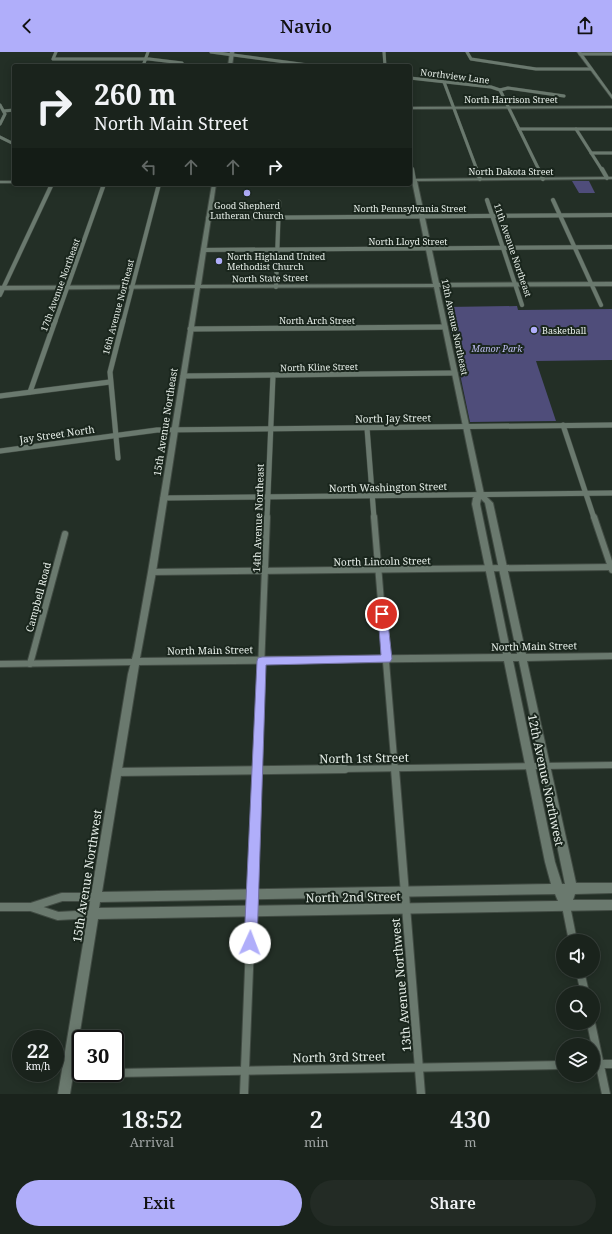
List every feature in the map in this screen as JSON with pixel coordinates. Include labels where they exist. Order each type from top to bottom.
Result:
[{"type":"main road","points":[[580,53],[612,98]]},
{"type":"street","points":[[56,52],[53,59],[146,59],[180,62],[184,64]]},
{"type":"street","points":[[144,64],[148,52]]},
{"type":"street","points":[[211,52],[295,64]]},
{"type":"street","points":[[384,52],[385,64]]},
{"type":"street","points":[[468,52],[471,59],[536,69],[591,69]]},
{"type":"street","points":[[580,53],[612,54]]},
{"type":"street","points":[[230,64],[232,54]]},
{"type":"street","name":"Northview Lane","points":[[412,78],[499,89],[508,88],[564,96]]},
{"type":"street","points":[[444,82],[480,179]]},
{"type":"street","points":[[499,89],[543,179]]},
{"type":"street","points":[[0,104],[5,114],[0,124]]},
{"type":"street","name":"North Harrison Street","points":[[412,108],[612,107]]},
{"type":"street","points":[[4,111],[12,110]]},
{"type":"street","points":[[519,129],[612,129]]},
{"type":"street","points":[[576,129],[609,178]]},
{"type":"street","points":[[0,137],[12,143]]},
{"type":"street","points":[[591,153],[612,153]]},
{"type":"street","name":"North Dakota Street","points":[[412,180],[609,178]]},
{"type":"street","name":"12th Avenue Northeast","points":[[412,180],[481,495],[488,503],[522,657]]},
{"type":"street","points":[[0,182],[12,182]]},
{"type":"street","points":[[0,295],[51,186]]},
{"type":"street","name":"17th Avenue Northeast","points":[[30,392],[103,186]]},
{"type":"street","name":"16th Avenue Northeast","points":[[116,435],[110,382],[111,367],[158,186]]},
{"type":"street","name":"15th Avenue Northeast","points":[[135,662],[152,572],[214,186]]},
{"type":"street","name":"11th Avenue Northeast","points":[[487,200],[522,305]]},
{"type":"street","points":[[553,200],[601,305]]},
{"type":"street","points":[[276,287],[279,202]]},
{"type":"street","name":"North Pennsylvania Street","points":[[208,218],[612,215]]},
{"type":"street","name":"North Lloyd Street","points":[[203,250],[612,247]]},
{"type":"street","name":"North State Street","points":[[2,288],[612,284]]},
{"type":"street","name":"North Arch Street","points":[[190,329],[445,327]]},
{"type":"street","name":"North Kline Street","points":[[183,376],[455,373]]},
{"type":"street","name":"14th Avenue Northeast","points":[[244,1094],[273,375]]},
{"type":"street","points":[[0,396],[110,382]]},
{"type":"street","points":[[563,425],[612,568]]},
{"type":"street","name":"North Jay Street","points":[[174,430],[612,425]]},
{"type":"street","name":"13th Avenue Northwest","points":[[367,428],[378,569],[387,659],[421,1094]]},
{"type":"street","name":"Jay Street North","points":[[0,451],[116,435],[174,430]]},
{"type":"street","points":[[116,435],[118,458]]},
{"type":"street","name":"North Washington Street","points":[[164,498],[612,493]]},
{"type":"street","name":"12th Avenue Northeast","points":[[481,495],[477,498],[476,504],[508,658]]},
{"type":"street","name":"Campbell Road","points":[[30,664],[65,534]]},
{"type":"street","name":"North Lincoln Street","points":[[152,572],[612,568]]},
{"type":"street","name":"North Main Street","points":[[0,664],[612,656]]},
{"type":"street","name":"12th Avenue Northwest","points":[[522,657],[571,888],[566,906]]},
{"type":"street","name":"12th Avenue Northwest","points":[[508,658],[550,862],[558,889],[566,906],[572,934]]},
{"type":"street","name":"15th Avenue Northwest","points":[[64,1094],[135,662]]},
{"type":"street","name":"North 1st Street","points":[[116,772],[612,765]]},
{"type":"street","name":"North 2nd Street","points":[[96,897],[612,888]]},
{"type":"street","points":[[0,907],[31,907],[62,897],[96,897]]},
{"type":"street","name":"North 2nd Street","points":[[94,914],[612,905]]},
{"type":"street","points":[[31,907],[58,916],[94,914]]},
{"type":"street","name":"North 3rd Street","points":[[124,1073],[556,1064]]},
{"type":"street","points":[[600,1064],[612,1064]]},
{"type":"street","points":[[67,1074],[72,1074]]},
{"type":"street","points":[[600,1076],[606,1094]]},
{"type":"green space","points":[[572,181],[589,181],[595,193],[579,193]]},
{"type":"green space","name":"Manor Park","points":[[517,306],[518,310],[612,309],[612,360],[536,361],[556,421],[470,422],[446,307]]},
{"type":"place","name":"Good Shepherd Lutheran Church","points":[[247,193]]},
{"type":"place","name":"North Highland United Methodist Church","points":[[219,261]]},
{"type":"place","name":"Basketball","points":[[534,330]]},
{"type":"route","points":[[250,943],[262,661],[387,659],[382,614]]}]
